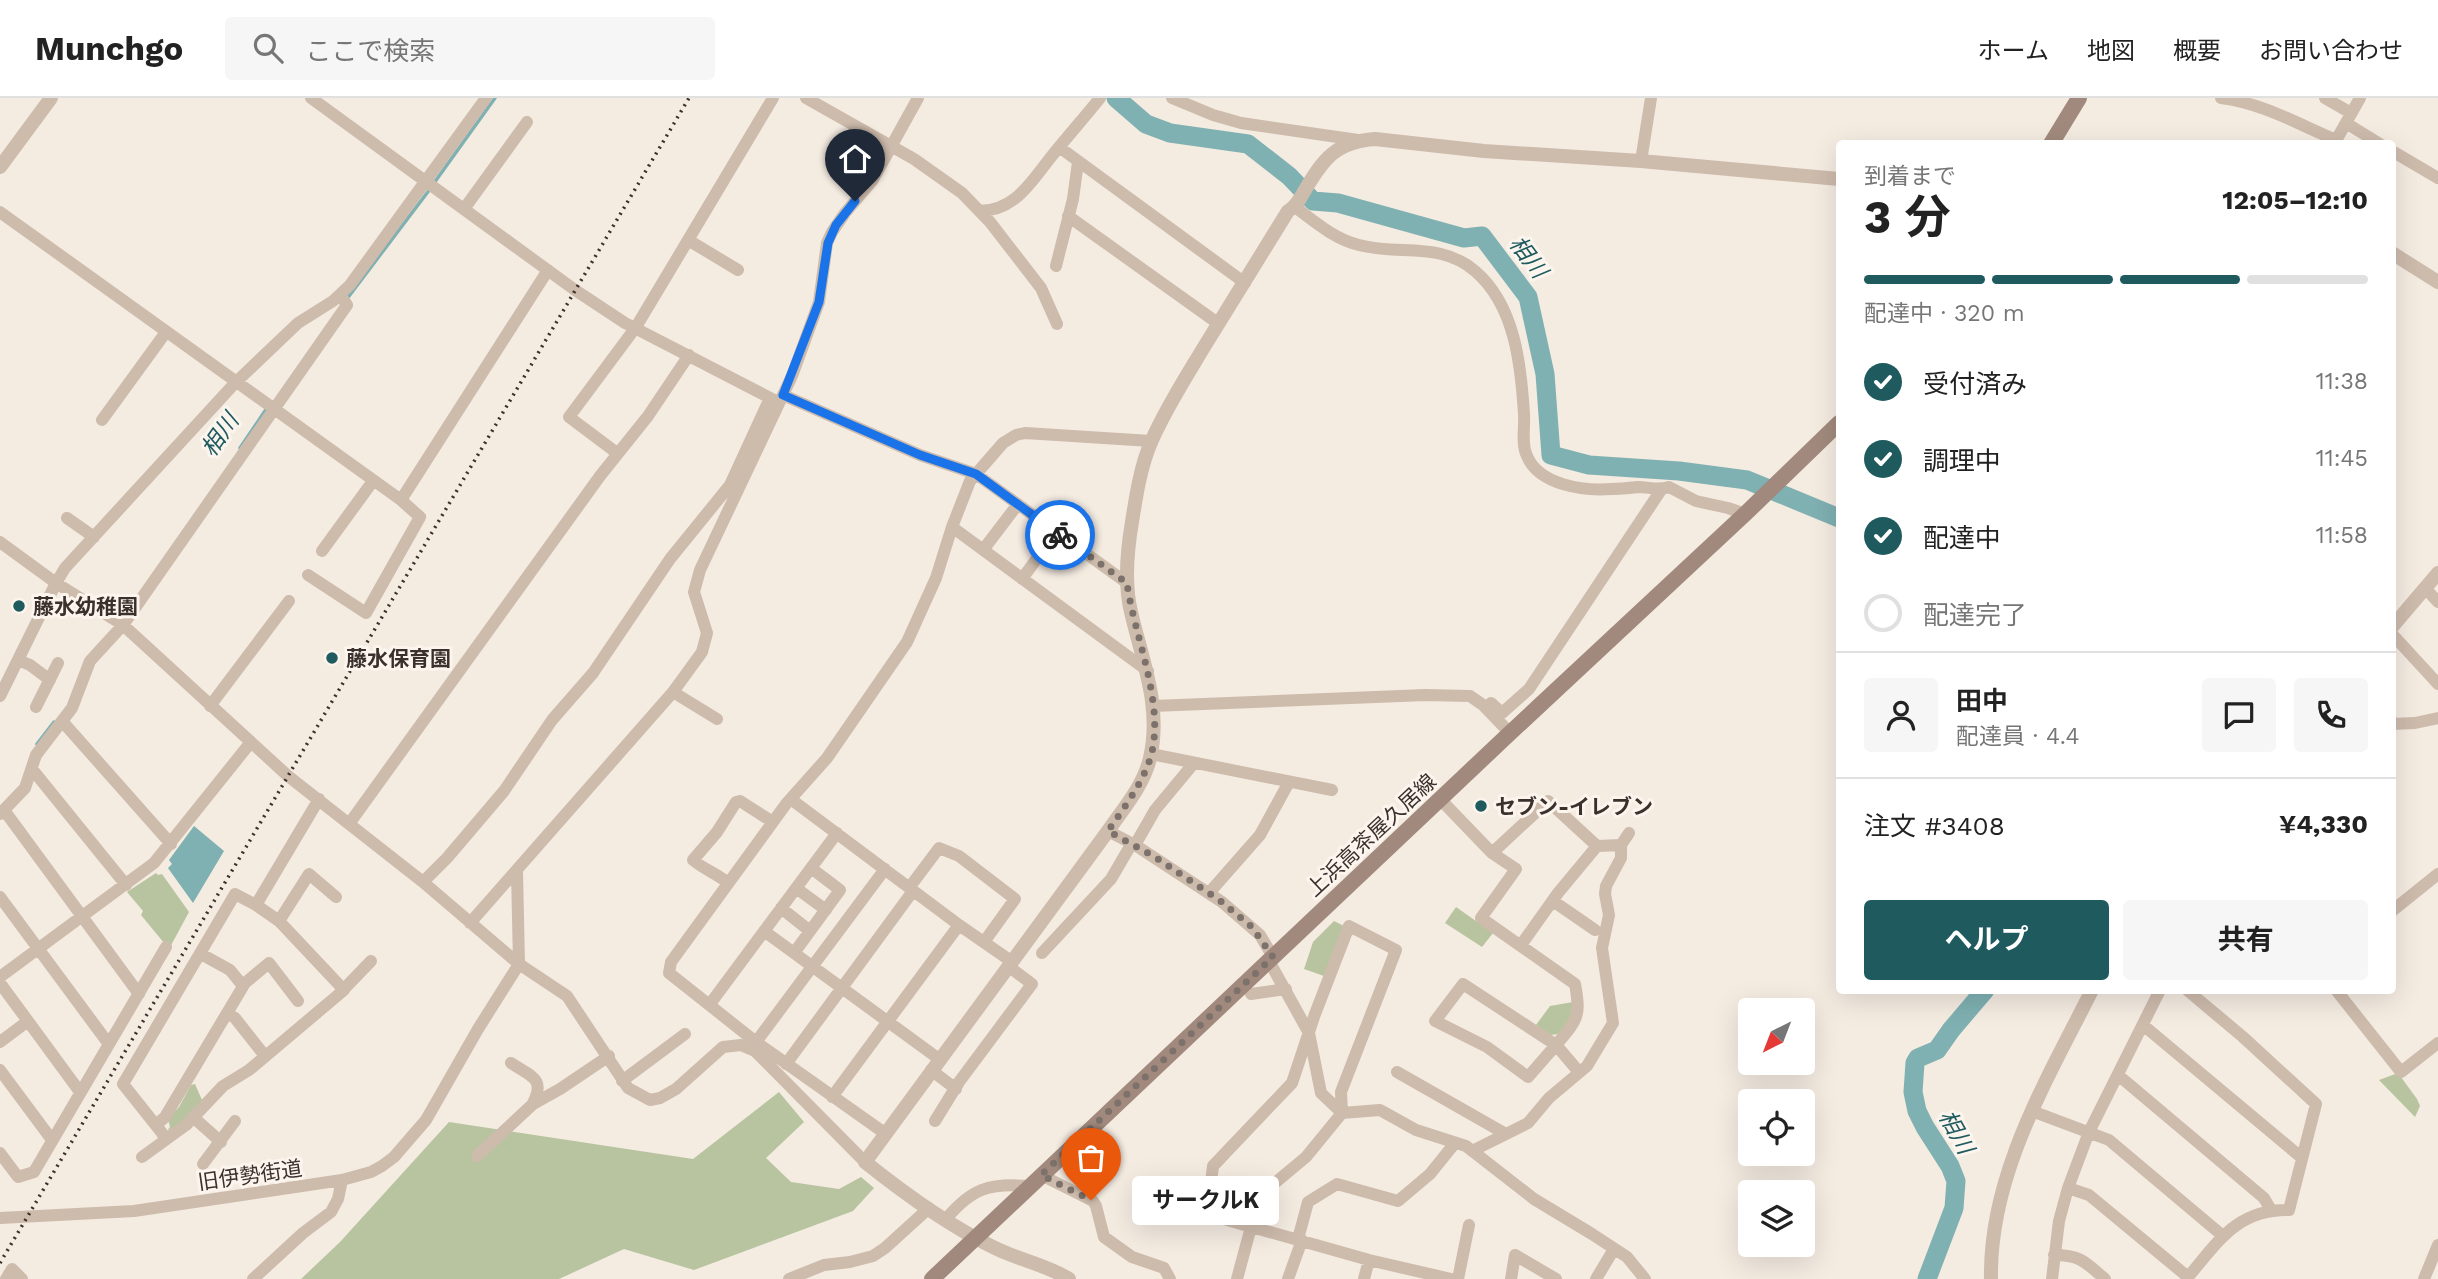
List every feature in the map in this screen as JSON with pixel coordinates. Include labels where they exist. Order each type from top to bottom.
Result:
[{"type":"main road","points":[[2053,140],[2079,98]]},
{"type":"main road","name":"上浜高茶屋久居線","points":[[932,1279],[1836,426]]},
{"type":"street","points":[[0,167],[51,98]]},
{"type":"street","points":[[311,98],[625,323],[777,399],[976,474],[1127,583]]},
{"type":"street","points":[[139,994],[2,812],[25,788],[40,748],[72,708],[90,661],[343,299],[430,185],[486,98]]},
{"type":"street","points":[[617,453],[569,417],[636,327],[772,98]]},
{"type":"street","points":[[806,98],[946,180],[979,211],[1041,288],[1057,324]]},
{"type":"street","points":[[470,923],[673,692],[702,652],[707,634],[694,592],[700,570],[819,302],[832,232],[872,181],[918,98]]},
{"type":"street","points":[[979,211],[991,211],[1011,202],[1028,189],[1100,98]]},
{"type":"street","points":[[1172,98],[1241,123],[1362,140],[1836,179]]},
{"type":"street","points":[[1641,161],[1651,98]]},
{"type":"street","points":[[2221,98],[2262,107],[2331,140]]},
{"type":"street","points":[[2325,98],[2375,140]]},
{"type":"street","points":[[2336,140],[2360,98]]},
{"type":"street","points":[[464,209],[527,122]]},
{"type":"street","points":[[865,1163],[1108,831],[1141,781],[1151,754],[1153,706],[1148,671],[1130,611],[1127,583],[1132,522],[1151,441],[1288,211],[1296,205],[1331,153],[1362,140]]},
{"type":"street","points":[[1059,147],[1245,282]]},
{"type":"street","points":[[2396,153],[2438,178]]},
{"type":"street","points":[[1056,266],[1078,162]]},
{"type":"street","points":[[1296,205],[1333,234],[1349,242],[1373,248],[1447,254],[1462,261],[1486,281],[1505,310],[1513,338],[1526,454],[1533,467],[1544,475],[1583,488],[1602,490],[1642,487],[1661,490],[1670,487],[1696,501],[1745,514]]},
{"type":"street","points":[[0,212],[401,500],[420,517],[366,613],[308,575]]},
{"type":"street","points":[[1068,216],[1219,324]]},
{"type":"street","points":[[688,240],[738,270]]},
{"type":"street","points":[[2396,256],[2438,282]]},
{"type":"street","points":[[401,500],[548,270]]},
{"type":"street","points":[[0,696],[65,568],[235,383],[298,323],[343,299]]},
{"type":"street","points":[[102,420],[166,332]]},
{"type":"street","points":[[349,824],[617,453],[648,416],[689,355]]},
{"type":"street","points":[[423,883],[504,791],[552,720],[593,673],[670,559],[730,485],[777,399]]},
{"type":"street","points":[[1064,1278],[974,1237],[865,1163],[756,1047],[710,1004],[668,973],[677,953],[773,822],[827,758],[907,642],[936,578],[963,495],[976,474],[1003,443],[1025,433],[1151,441]]},
{"type":"street","points":[[321,551],[373,481]]},
{"type":"street","points":[[1470,696],[1475,690],[1502,713],[1529,689],[1661,490]]},
{"type":"street","points":[[983,550],[1018,504]]},
{"type":"street","points":[[67,517],[94,537]]},
{"type":"street","points":[[951,527],[1148,671]]},
{"type":"street","points":[[1022,579],[1056,532]]},
{"type":"street","points":[[0,542],[56,583],[119,623],[175,668],[210,706],[251,743],[519,964],[568,996],[609,1056],[622,1081],[641,1096],[650,1100],[676,1089],[723,1047],[756,1047],[786,1064],[886,1134]]},
{"type":"street","points":[[2396,622],[2438,573]]},
{"type":"street","points":[[2425,588],[2438,602]]},
{"type":"street","points":[[210,706],[289,601]]},
{"type":"street","points":[[2396,638],[2438,684]]},
{"type":"street","points":[[18,660],[30,665],[50,680]]},
{"type":"street","points":[[36,707],[58,663]]},
{"type":"street","points":[[673,692],[717,719]]},
{"type":"street","points":[[1153,706],[1425,695],[1470,696],[1483,705],[1510,733]]},
{"type":"street","points":[[2396,724],[2438,718]]},
{"type":"street","points":[[62,721],[171,844]]},
{"type":"street","points":[[0,977],[154,863],[251,743]]},
{"type":"street","points":[[1151,754],[1332,790]]},
{"type":"street","points":[[1042,953],[1111,878],[1155,810],[1194,763]]},
{"type":"street","points":[[32,769],[126,884]]},
{"type":"street","points":[[1209,893],[1260,835],[1289,782]]},
{"type":"street","points":[[256,905],[319,799]]},
{"type":"street","points":[[1440,799],[1492,853],[1516,869],[1481,918],[1574,984],[1580,1010],[1572,1026],[1556,1045],[1528,1077],[1487,1047],[1435,1021],[1463,984],[1556,1045],[1580,1072]]},
{"type":"street","points":[[792,800],[984,942],[1033,982],[935,1121]]},
{"type":"street","points":[[728,883],[715,872],[707,872],[694,860],[717,832],[736,802],[740,801],[773,822]]},
{"type":"street","points":[[1492,853],[1548,801],[1597,846],[1620,845]]},
{"type":"street","points":[[1108,831],[1209,893],[1252,927],[1309,1033],[1321,1093],[1342,1113],[1380,1110],[1416,1130],[1472,1151],[1534,1199],[1626,1257],[1645,1279]]},
{"type":"street","points":[[710,1004],[837,833]]},
{"type":"street","points":[[1472,1151],[1528,1123],[1549,1098],[1591,1060],[1614,1019],[1602,948],[1609,915],[1605,894],[1606,886],[1621,858],[1620,845],[1629,833]]},
{"type":"street","points":[[1521,945],[1597,846]]},
{"type":"street","points":[[786,1064],[939,848],[959,856],[1015,899],[984,942]]},
{"type":"street","points":[[794,953],[840,890],[811,868]]},
{"type":"street","points":[[756,1047],[812,966],[885,869]]},
{"type":"street","points":[[517,871],[519,964]]},
{"type":"street","points":[[279,921],[309,874],[336,897]]},
{"type":"street","points":[[2396,903],[2438,874]]},
{"type":"street","points":[[796,888],[826,910]]},
{"type":"street","points":[[165,1140],[123,1084],[235,894],[279,921],[344,989]]},
{"type":"street","points":[[0,897],[108,1043]]},
{"type":"street","points":[[1553,901],[1595,930]]},
{"type":"street","points":[[781,908],[810,930]]},
{"type":"street","points":[[832,1097],[959,925]]},
{"type":"street","points":[[1276,1182],[1306,1157],[1342,1113],[1341,1092],[1396,950],[1349,926],[1292,1083],[1213,1166],[1209,1198],[1220,1218],[1413,1275],[1451,1279]]},
{"type":"street","points":[[764,931],[889,1022],[957,1088]]},
{"type":"street","points":[[0,1153],[18,1177],[34,1172],[166,947]]},
{"type":"street","points":[[201,954],[230,970],[243,986]]},
{"type":"street","points":[[142,1157],[193,1117],[223,1086],[249,1070],[307,1022],[371,961]]},
{"type":"street","points":[[156,1125],[165,1116],[243,986],[269,963],[298,1001]]},
{"type":"street","name":"旧伊勢街道","points":[[0,1218],[134,1211],[342,1180],[372,1172],[394,1157],[426,1120],[519,964]]},
{"type":"street","points":[[0,983],[80,1092]]},
{"type":"street","points":[[1251,994],[1286,989]]},
{"type":"street","points":[[1991,1279],[1994,1237],[2012,1163],[2032,1111],[2090,994]]},
{"type":"street","points":[[2052,1279],[2059,1221],[2068,1188],[2089,1132],[2158,994]]},
{"type":"street","points":[[2068,1188],[2089,1195],[2189,1278],[2224,1236],[2243,1220],[2272,1209],[2289,1210],[2316,1104],[2192,994]]},
{"type":"street","points":[[2339,994],[2401,1072],[2438,1043]]},
{"type":"street","points":[[227,1013],[235,1018],[265,1056]]},
{"type":"street","points":[[0,1042],[28,1021]]},
{"type":"street","points":[[2143,1025],[2302,1157]]},
{"type":"street","points":[[622,1081],[685,1034]]},
{"type":"street","points":[[477,1156],[539,1099],[561,1090],[609,1056]]},
{"type":"street","points":[[511,1063],[534,1079],[538,1085],[539,1091],[531,1106]]},
{"type":"street","points":[[0,1070],[52,1139]]},
{"type":"street","points":[[1397,1072],[1504,1133]]},
{"type":"street","points":[[2118,1075],[2264,1198],[2272,1209]]},
{"type":"street","points":[[2032,1111],[2109,1140],[2224,1236]]},
{"type":"street","points":[[193,1117],[221,1142]]},
{"type":"street","points":[[203,1164],[235,1121]]},
{"type":"street","points":[[1288,1279],[1308,1202],[1337,1184],[1398,1202],[1430,1174],[1455,1143]]},
{"type":"street","points":[[253,1279],[303,1233],[331,1212],[338,1199],[342,1180]]},
{"type":"street","points":[[946,1219],[966,1198],[980,1190],[1035,1180],[1093,1201],[1104,1237],[1132,1256],[1164,1268],[1170,1279]]},
{"type":"street","points":[[789,1279],[824,1265],[873,1256],[929,1208]]},
{"type":"street","points":[[1458,1279],[1469,1226]]},
{"type":"street","points":[[1237,1279],[1251,1227]]},
{"type":"street","points":[[2424,1279],[2438,1245]]},
{"type":"street","points":[[1596,1279],[1614,1249]]},
{"type":"street","points":[[1511,1279],[1516,1255],[1556,1279]]},
{"type":"street","points":[[2054,1255],[2080,1258],[2105,1279]]},
{"type":"street","points":[[1364,1279],[1369,1260]]},
{"type":"street","points":[[6,1279],[12,1269],[22,1279]]},
{"type":"green space","points":[[156,873],[162,874],[189,912],[169,949],[141,915],[143,911],[127,892]]},
{"type":"green space","points":[[1456,907],[1493,933],[1482,947],[1445,923]]},
{"type":"green space","points":[[1334,921],[1344,926],[1324,976],[1304,969],[1313,942]]},
{"type":"green space","points":[[1573,1002],[1571,1015],[1558,1034],[1551,1035],[1536,1025],[1550,1006]]},
{"type":"green space","points":[[2398,1073],[2420,1106],[2415,1117],[2379,1080]]},
{"type":"green space","points":[[195,1084],[202,1100],[184,1122],[167,1131],[170,1127],[168,1119],[179,1107],[191,1085]]},
{"type":"green space","points":[[779,1092],[804,1122],[766,1158],[791,1182],[839,1189],[861,1177],[874,1188],[853,1211],[694,1270],[624,1249],[559,1279],[301,1279],[340,1242],[449,1122],[693,1159]]},
{"type":"water","points":[[194,826],[224,851],[193,903],[168,868],[172,864],[169,860]]},
{"type":"waterway","name":"相川","points":[[434,183],[495,98]]},
{"type":"waterway","name":"相川","points":[[1116,98],[1146,124],[1170,133],[1248,144],[1289,176],[1313,201],[1338,203],[1464,238],[1482,236],[1528,297],[1545,374],[1551,455],[1589,465],[1679,471],[1747,480],[1836,517]]},
{"type":"waterway","name":"相川","points":[[346,300],[430,189]]},
{"type":"waterway","name":"相川","points":[[240,448],[267,408]]},
{"type":"waterway","name":"相川","points":[[37,744],[54,722]]},
{"type":"waterway","name":"相川","points":[[1927,1279],[1954,1208],[1956,1181],[1917,1111],[1913,1092],[1915,1063],[1918,1058],[1937,1050],[1982,994]]},
{"type":"railway","points":[[0,1263],[689,98]]},
{"type":"way so far","points":[[1060,535],[1127,583],[1130,611],[1148,671],[1153,706],[1150,760],[1141,781],[1108,831],[1175,869],[1222,902],[1260,935],[1273,957],[1041,1175],[1091,1200]]},
{"type":"place","name":"藤水幼稚園","points":[[19,606]]},
{"type":"place","name":"藤水保育園","points":[[332,658]]},
{"type":"place","name":"セブン-イレブン","points":[[1481,806]]},
{"type":"place","name":"サークルK","points":[[1091,1200]]},
{"type":"route","points":[[855,201],[832,232],[819,302],[783,395],[856,429],[976,474],[1060,535]]}]
